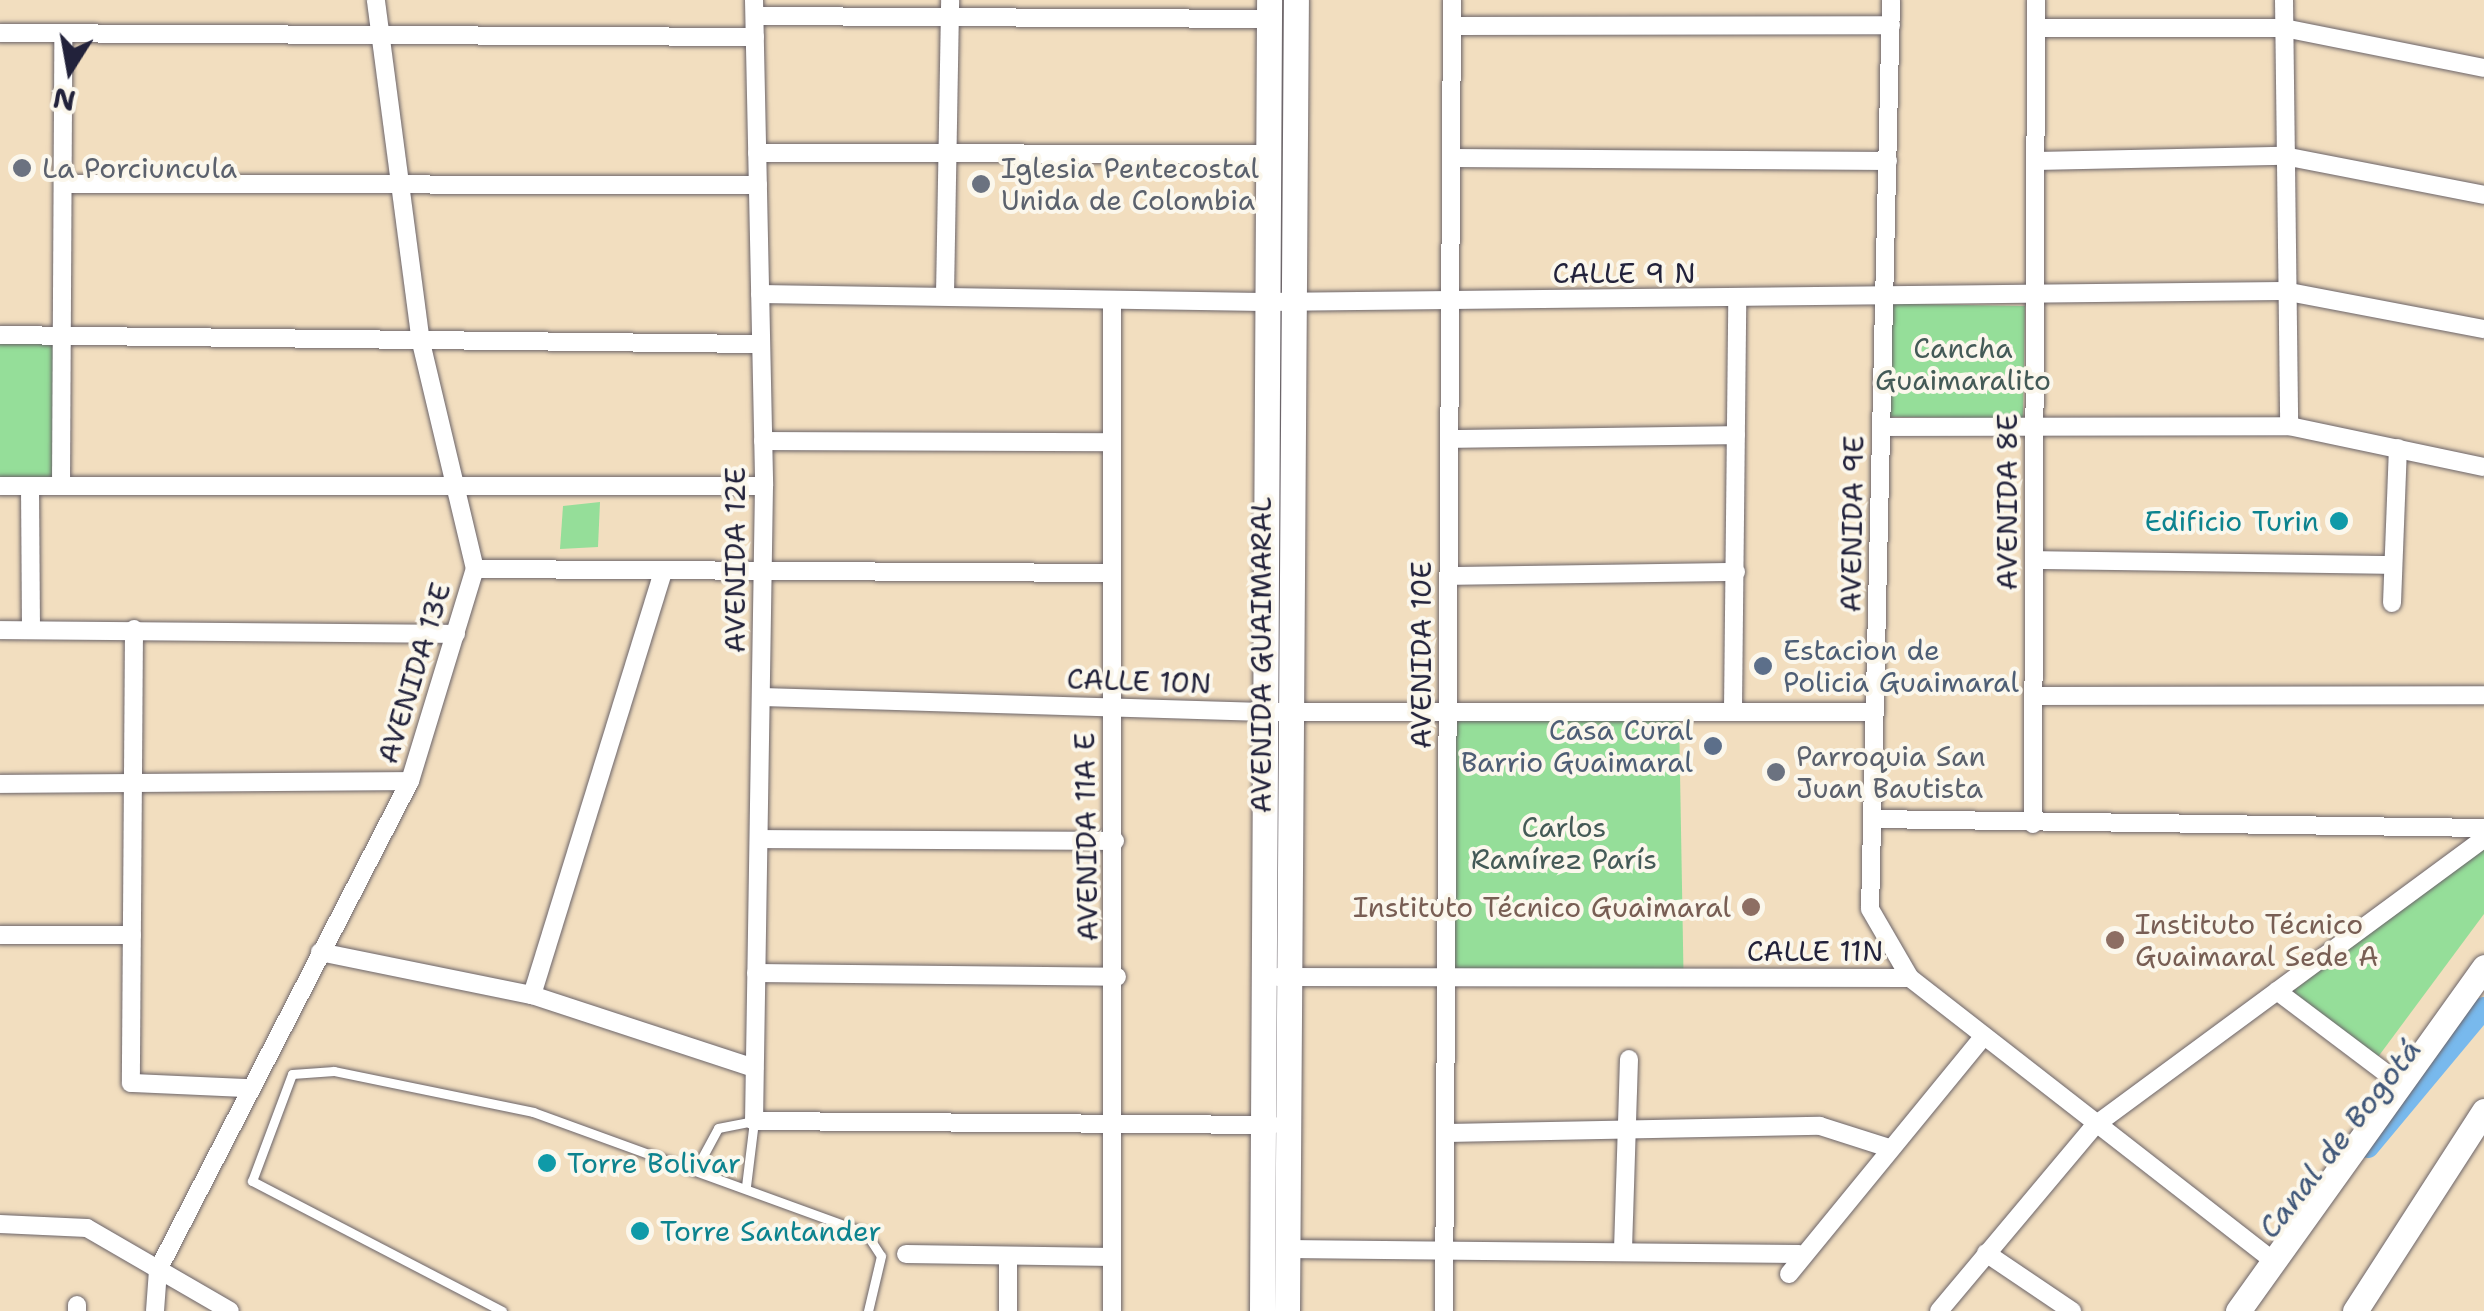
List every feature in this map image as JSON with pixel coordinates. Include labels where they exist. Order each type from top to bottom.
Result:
[{"type":"street","name":"AVENIDA 13E","points":[[155,1311],[158,1270],[247,1088],[410,782],[475,569],[422,343],[376,0]]},
{"type":"street","name":"AVENIDA GUAIMARAL","points":[[1276,977],[1291,712],[1296,0]]},
{"type":"street","name":"AVENIDA 10E","points":[[1444,1311],[1452,0]]},
{"type":"street","name":"AVENIDA 9E","points":[[1891,0],[1870,908],[1910,978]]},
{"type":"street","name":"AVENIDA 8E","points":[[2033,824],[2036,0]]},
{"type":"street","points":[[2284,0],[2284,291],[2290,426]]},
{"type":"street","points":[[754,8],[1269,10]]},
{"type":"street","name":"AVENIDA 12E","points":[[754,8],[764,486],[754,1121]]},
{"type":"street","points":[[945,295],[944,154],[950,9]]},
{"type":"street","name":"AVENIDA GUAIMARAL","points":[[1262,1311],[1276,1125],[1276,977],[1265,712],[1269,10]]},
{"type":"street","points":[[1452,26],[1891,26]]},
{"type":"street","points":[[2037,28],[2284,28],[2484,68]]},
{"type":"street","points":[[0,33],[755,37]]},
{"type":"street","points":[[60,486],[63,34]]},
{"type":"street","points":[[757,153],[1268,154]]},
{"type":"street","points":[[2036,161],[2284,156],[2484,196]]},
{"type":"street","points":[[1452,158],[1888,161]]},
{"type":"street","points":[[64,184],[400,188],[758,185]]},
{"type":"street","name":"CALLE 9 N","points":[[760,294],[1294,302],[1884,299],[2284,291],[2484,329]]},
{"type":"street","points":[[1733,709],[1737,300]]},
{"type":"street","name":"AVENIDA 11A E","points":[[1112,301],[1110,708],[1117,977],[1112,1311]]},
{"type":"street","points":[[0,335],[422,343],[761,344]]},
{"type":"street","points":[[1881,427],[2290,426],[2484,467]]},
{"type":"street","points":[[1450,438],[1736,435]]},
{"type":"street","points":[[763,441],[1111,442]]},
{"type":"street","points":[[2392,603],[2398,448]]},
{"type":"street","points":[[0,486],[764,486]]},
{"type":"street","points":[[30,486],[31,630]]},
{"type":"street","points":[[2034,560],[2392,565]]},
{"type":"street","points":[[475,569],[1111,573]]},
{"type":"street","points":[[532,996],[662,572]]},
{"type":"street","points":[[1449,576],[1736,572]]},
{"type":"street","points":[[0,630],[456,634]]},
{"type":"street","points":[[134,630],[131,1083],[247,1088]]},
{"type":"street","points":[[2034,696],[2484,695]]},
{"type":"street","name":"CALLE 10N","points":[[762,697],[1265,712],[1874,712]]},
{"type":"street","points":[[0,784],[410,782]]},
{"type":"street","points":[[1872,819],[2484,828]]},
{"type":"street","points":[[1939,1311],[2094,1126],[2484,838]]},
{"type":"street","points":[[759,839],[1115,840]]},
{"type":"street","points":[[0,935],[132,934]]},
{"type":"street","points":[[320,952],[532,996],[754,1068]]},
{"type":"street","points":[[2238,1311],[2395,1080],[2484,967]]},
{"type":"street","points":[[756,973],[1117,977]]},
{"type":"street","name":"CALLE 11N","points":[[1276,977],[1910,978],[2094,1126],[2271,1259]]},
{"type":"street","points":[[2276,991],[2395,1080]]},
{"type":"street","points":[[1789,1274],[1800,1254],[1982,1038]]},
{"type":"street","points":[[1624,1250],[1629,1058]]},
{"type":"street","points":[[2355,1311],[2484,1111]]},
{"type":"street","points":[[754,1121],[1116,1120],[1276,1125]]},
{"type":"street","name":"AVENIDA GUAIMARAL","points":[[1276,1125],[1287,1249],[1287,1311]]},
{"type":"street","points":[[1447,1133],[1820,1126],[1889,1148]]},
{"type":"street","points":[[0,1224],[87,1228],[230,1311]]},
{"type":"street","points":[[1287,1249],[1800,1254]]},
{"type":"street","points":[[1986,1253],[2072,1311]]},
{"type":"street","points":[[906,1254],[1112,1258]]},
{"type":"street","points":[[1008,1257],[1008,1311]]},
{"type":"lane","points":[[502,1311],[252,1181],[296,1070],[533,1112],[746,1186],[878,1244],[868,1311]]},
{"type":"lane","points":[[697,1167],[718,1128],[754,1121],[746,1186]]},
{"type":"green space","name":"Cancha Guaimaralito","points":[[1892,304],[2025,306],[2023,419],[1890,417]]},
{"type":"green space","points":[[0,342],[56,343],[54,480],[0,479]]},
{"type":"green space","points":[[600,502],[598,547],[560,549],[563,506]]},
{"type":"green space","name":"Carlos Ramírez París","points":[[1679,715],[1683,970],[1450,974],[1446,719]]},
{"type":"green space","points":[[2484,846],[2484,914],[2375,1061],[2289,994]]},
{"type":"waterway","name":"Canal de Bogotá","points":[[2368,1147],[2484,1008]]},
{"type":"place","name":"La Porciuncula","points":[[22,168]]},
{"type":"place","name":"Iglesia Pentecostal Unida de Colombia","points":[[981,184]]},
{"type":"place","name":"Edificio Turin","points":[[2339,521]]},
{"type":"place","name":"Estacion de Policia Guaimaral","points":[[1763,666]]},
{"type":"place","name":"Casa Cural Barrio Guaimaral","points":[[1713,746]]},
{"type":"place","name":"Parroquia San Juan Bautista","points":[[1776,772]]},
{"type":"place","name":"Instituto Técnico Guaimaral","points":[[1751,907]]},
{"type":"place","name":"Instituto Técnico Guaimaral Sede A","points":[[2115,940]]},
{"type":"place","name":"Torre Bolivar","points":[[547,1163]]},
{"type":"place","name":"Torre Santander","points":[[640,1231]]}]
